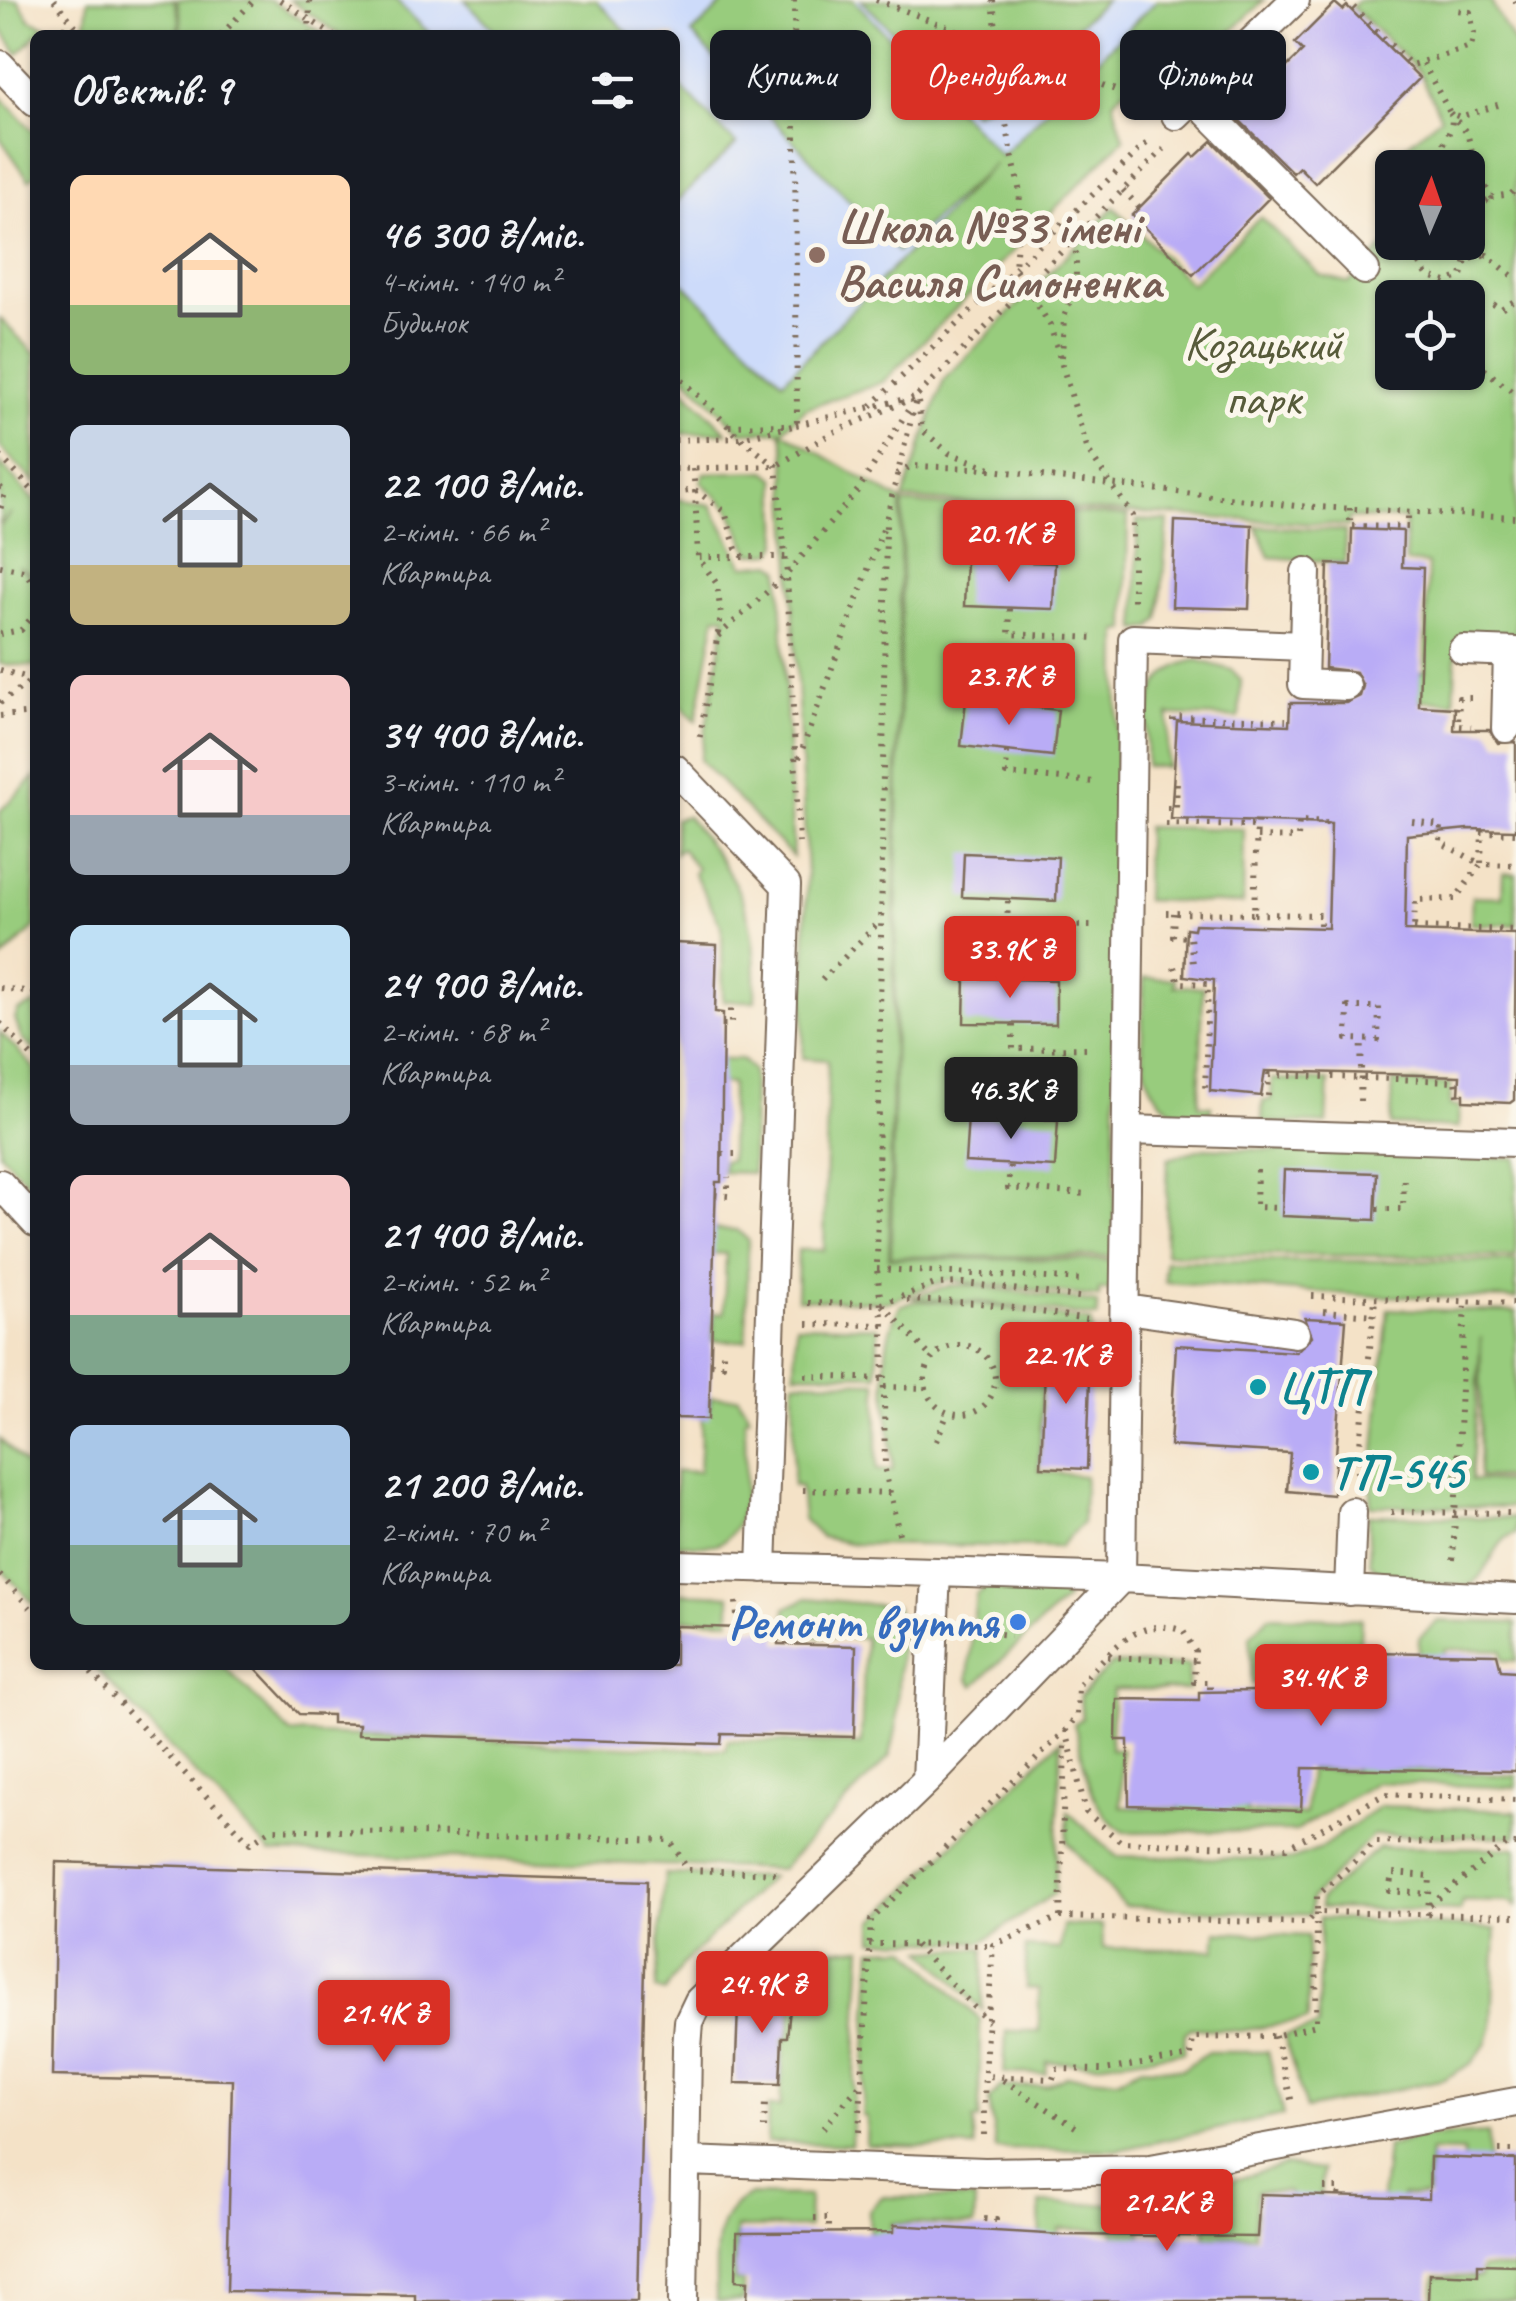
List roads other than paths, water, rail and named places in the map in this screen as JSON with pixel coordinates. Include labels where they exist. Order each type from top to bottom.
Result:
[{"type":"lane","points":[[1295,0],[1187,112],[1334,220],[1365,270]]},
{"type":"lane","points":[[0,65],[30,97]]},
{"type":"lane","points":[[1306,572],[1303,684],[1346,686]]},
{"type":"lane","points":[[683,2301],[689,2022],[699,2001],[928,1780],[1121,1578],[1132,639],[1304,646]]},
{"type":"lane","points":[[1463,650],[1512,652],[1506,728]]},
{"type":"lane","points":[[683,778],[786,885],[762,1568]]},
{"type":"lane","points":[[1128,1130],[1259,1120],[1359,1138],[1516,1142]]},
{"type":"lane","points":[[0,1184],[30,1217]]},
{"type":"lane","points":[[1126,1304],[1295,1333]]},
{"type":"lane","points":[[1349,1591],[1352,1512]]},
{"type":"lane","points":[[680,1564],[1121,1578],[1516,1599]]},
{"type":"lane","points":[[928,1780],[936,1572]]},
{"type":"lane","points":[[687,2161],[985,2172],[1150,2169],[1516,2102]]},
{"type":"place","name":"Школа №33 імені Василя Симоненка","points":[[817,255]]},
{"type":"place","name":"ЦТП","points":[[1258,1387]]},
{"type":"place","name":"ТП-545","points":[[1311,1472]]},
{"type":"place","name":"Ремонт взуття","points":[[1018,1622]]},
{"type":"park label","name":"Козацький парк","points":[[1263,370]]}]
